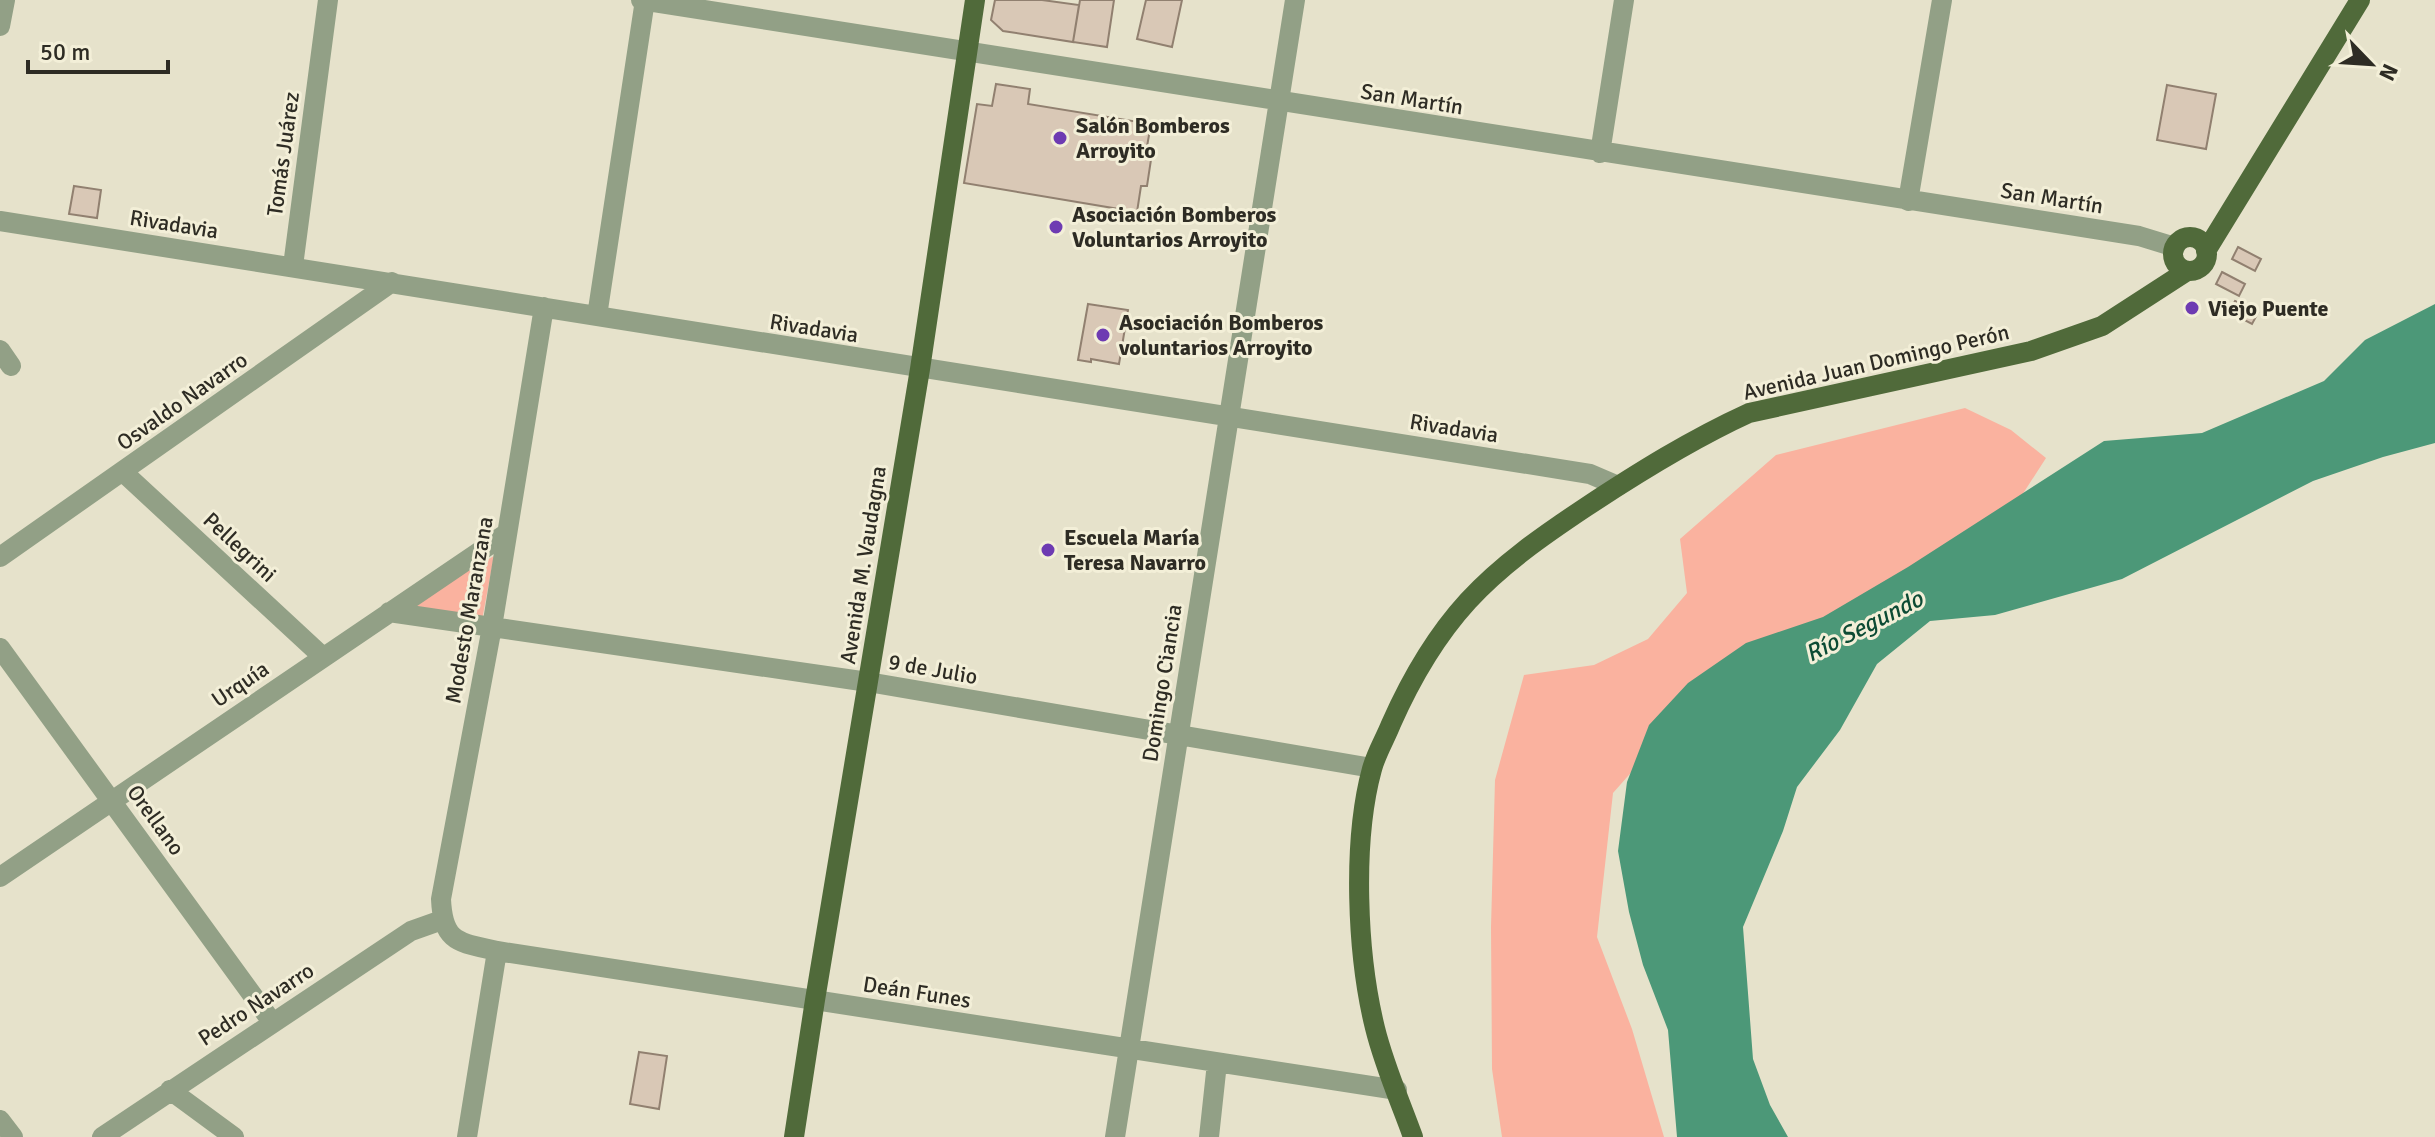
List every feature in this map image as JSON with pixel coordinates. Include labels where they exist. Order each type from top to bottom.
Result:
[{"type":"main road","name":"Avenida M. Vaudagna","points":[[794,1137],[920,369],[975,0]]},
{"type":"main road","points":[[2200,244],[2183,239],[2179,260],[2201,266],[2200,244],[2251,175],[2360,0]]},
{"type":"main road","name":"Avenida Juan Domingo Perón","points":[[1413,1137],[1375,1029],[1365,968],[1360,894],[1362,834],[1372,768],[1401,703],[1438,641],[1467,603],[1494,575],[1538,539],[1710,431],[1749,413],[2031,351],[2102,326],[2179,260]]},
{"type":"street","points":[[0,26],[5,0]]},
{"type":"street","name":"Tomás Juárez","points":[[293,266],[328,0]]},
{"type":"street","points":[[597,316],[644,0]]},
{"type":"street","name":"San Martín","points":[[644,0],[2139,236],[2179,260]]},
{"type":"street","name":"Domingo Ciancia","points":[[1115,1137],[1295,0]]},
{"type":"street","points":[[1600,153],[1624,0]]},
{"type":"street","points":[[1908,201],[1942,0]]},
{"type":"street","name":"Rivadavia","points":[[0,221],[1590,474],[1618,486]]},
{"type":"street","name":"Osvaldo Navarro","points":[[0,557],[392,282]]},
{"type":"street","name":"Modesto Maranzana","points":[[442,920],[441,899],[492,627],[544,307]]},
{"type":"street","name":"Pellegrini","points":[[123,472],[323,657]]},
{"type":"street","name":"Urquía","points":[[0,877],[507,533]]},
{"type":"street","name":"9 de Julio","points":[[389,612],[868,682],[1372,768]]},
{"type":"street","name":"Orellano","points":[[0,648],[272,1022]]},
{"type":"street","name":"Deán Funes","points":[[442,920],[451,935],[464,943],[497,951],[1397,1090]]},
{"type":"street","name":"Pedro Navarro","points":[[102,1137],[411,931],[442,920]]},
{"type":"street","points":[[467,1137],[497,951]]},
{"type":"street","points":[[1209,1137],[1217,1063]]},
{"type":"street","points":[[170,1090],[234,1137]]},
{"type":"street","points":[[0,1120],[13,1137]]},
{"type":"shaded area","points":[[1965,408],[2011,430],[2046,458],[2004,523],[1689,707],[1613,793],[1597,937],[1632,1029],[1664,1137],[1502,1137],[1492,1069],[1491,927],[1495,780],[1524,675],[1594,665],[1648,639],[1687,593],[1680,539],[1776,455]]},
{"type":"shaded area","points":[[494,556],[482,620],[407,606]]},
{"type":"water","name":"Río Segundo","points":[[2435,304],[2435,443],[2313,481],[2122,579],[1995,615],[1930,621],[1877,664],[1840,730],[1797,787],[1783,831],[1743,927],[1753,1059],[1770,1105],[1788,1137],[1677,1137],[1668,1030],[1643,965],[1618,851],[1627,782],[1649,725],[1688,683],[1746,643],[1823,617],[1908,567],[2104,441],[2202,433],[2324,381],[2365,340]]},
{"type":"building","points":[[995,0],[1042,0],[1079,5],[1073,42],[1003,31],[991,20]]},
{"type":"building","points":[[1080,0],[1114,0],[1107,47],[1073,42]]},
{"type":"building","points":[[1146,0],[1182,0],[1172,47],[1137,39]]},
{"type":"building","name":"Salón Bomberos Arroyito","points":[[996,84],[1030,89],[1028,104],[1151,124],[1146,152],[1152,153],[1147,186],[1141,186],[1137,212],[964,183],[977,104],[992,106]]},
{"type":"building","points":[[2167,85],[2216,94],[2206,149],[2157,140]]},
{"type":"building","points":[[74,186],[101,190],[97,218],[69,214]]},
{"type":"building","points":[[2238,247],[2261,259],[2255,271],[2232,259]]},
{"type":"building","points":[[2222,272],[2245,284],[2239,296],[2216,284]]},
{"type":"building","points":[[2235,301],[2258,313],[2252,324],[2229,312]]},
{"type":"building","name":"Asociación Bomberos voluntarios Arroyito","points":[[1088,304],[1128,310],[1119,364],[1078,360]]},
{"type":"building","points":[[639,1052],[667,1056],[659,1109],[630,1104]]},
{"type":"place","name":"Salón Bomberos Arroyito","points":[[1060,138]]},
{"type":"place","name":"Asociación Bomberos Voluntarios Arroyito","points":[[1056,227]]},
{"type":"place","name":"Viejo Puente","points":[[2192,308]]},
{"type":"place","name":"Asociación Bomberos voluntarios Arroyito","points":[[1103,335]]},
{"type":"place","name":"Escuela María Teresa Navarro","points":[[1048,550]]}]
